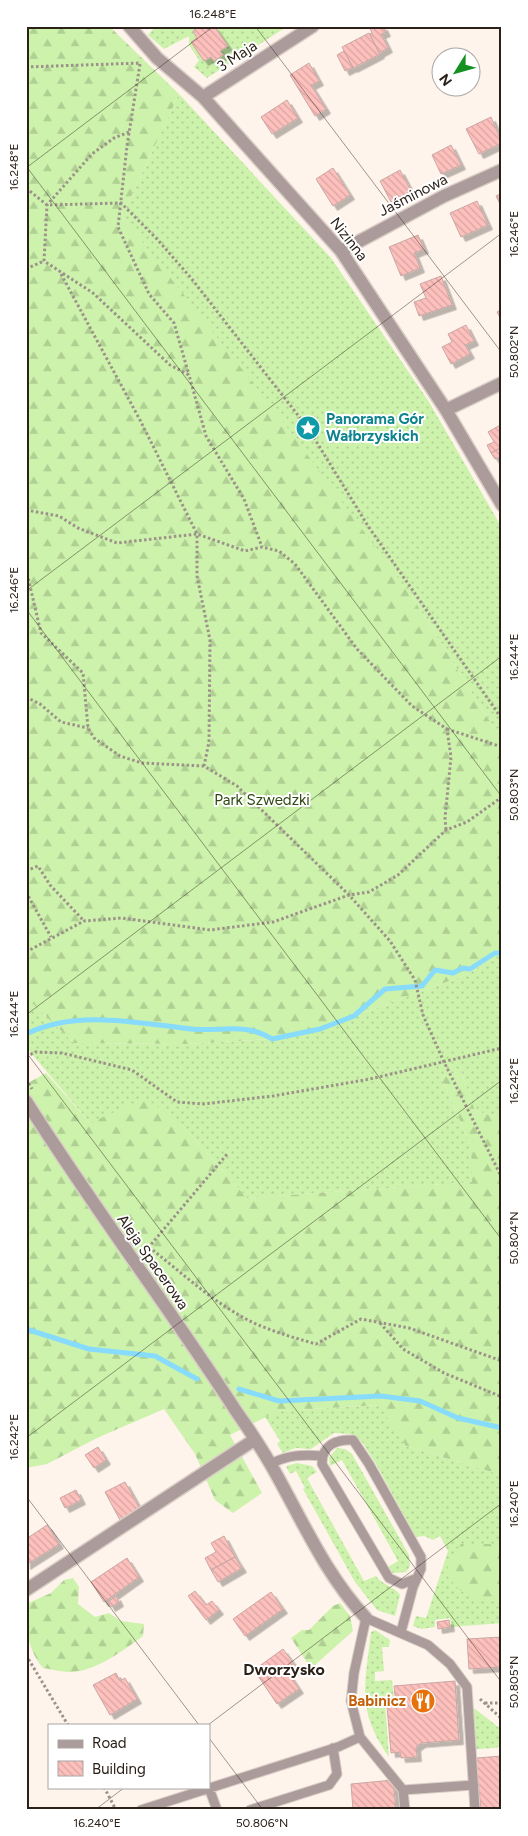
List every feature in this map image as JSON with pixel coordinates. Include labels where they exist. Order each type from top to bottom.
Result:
[{"type":"street","name":"Nizinna","points":[[128,26],[157,58],[203,97],[341,250],[446,410],[502,505]]},
{"type":"street","name":"3 Maja","points":[[203,97],[313,26]]},
{"type":"street","name":"Jaśminowa","points":[[341,250],[444,196],[502,170]]},
{"type":"street","points":[[446,410],[502,383]]},
{"type":"street","name":"Aleja Spacerowa","points":[[26,1101],[78,1183],[270,1464],[325,1566],[345,1596],[366,1618]]},
{"type":"street","points":[[26,1590],[254,1440]]},
{"type":"lane","points":[[401,1632],[415,1579],[421,1569],[422,1557],[369,1464],[353,1440],[340,1440],[328,1448],[322,1456],[322,1464],[389,1578],[402,1584],[415,1579]]},
{"type":"lane","points":[[270,1464],[284,1457],[304,1454],[322,1456]]},
{"type":"lane","points":[[405,1810],[403,1790],[360,1737],[351,1701],[354,1673],[366,1618],[428,1645],[450,1664],[467,1688],[475,1810]]},
{"type":"lane","points":[[210,1788],[333,1748],[360,1737]]},
{"type":"lane","points":[[250,1810],[329,1785],[337,1774],[333,1748]]},
{"type":"lane","points":[[403,1790],[474,1785]]},
{"type":"lane","points":[[141,1810],[209,1788],[217,1810]]},
{"type":"path","points":[[26,67],[140,64],[129,132],[118,227],[149,294],[174,323],[206,436],[244,499],[262,547]]},
{"type":"path","points":[[44,261],[47,205],[92,154],[114,138],[129,132]]},
{"type":"path","points":[[26,188],[47,205],[121,204],[157,239],[191,278],[302,421],[368,526],[502,719]]},
{"type":"path","points":[[44,261],[61,274],[93,293],[170,365],[189,375]]},
{"type":"path","points":[[26,269],[44,261]]},
{"type":"path","points":[[61,274],[140,420],[197,534],[197,576],[210,640],[208,742],[204,766]]},
{"type":"path","points":[[26,510],[59,516],[78,528],[116,543],[197,534],[245,551],[262,547],[279,551],[295,564],[357,649],[412,706],[447,729],[502,747]]},
{"type":"path","points":[[26,569],[41,633],[82,672],[88,728],[94,738],[120,756],[142,763],[204,766],[237,786],[349,895],[390,941],[415,980],[423,1015],[444,1062],[502,1178]]},
{"type":"path","points":[[26,697],[40,704],[60,722],[88,728]]},
{"type":"path","points":[[446,830],[445,818],[451,757],[447,729]]},
{"type":"path","points":[[26,952],[84,921],[122,918],[210,930],[273,922],[349,895],[369,892],[398,875],[446,830],[467,822],[502,796]]},
{"type":"path","points":[[26,871],[38,866],[50,885],[84,921]]},
{"type":"path","points":[[26,892],[51,937]]},
{"type":"path","points":[[26,1057],[36,1052],[62,1053],[132,1070],[177,1102],[203,1104],[273,1096],[370,1079],[502,1048]]},
{"type":"path","points":[[144,1252],[228,1153]]},
{"type":"path","points":[[149,1247],[217,1300],[253,1323],[289,1337],[316,1344],[360,1319],[409,1328],[502,1361]]},
{"type":"path","points":[[380,1323],[402,1349],[444,1372],[502,1397]]},
{"type":"path","points":[[26,1655],[67,1724]]},
{"type":"path","points":[[467,1688],[502,1719]]},
{"type":"path","points":[[484,1703],[502,1703]]},
{"type":"path","points":[[105,1788],[116,1810]]},
{"type":"green space","name":"Park Szwedzki","points":[[26,26],[109,26],[179,94],[122,216],[281,419],[412,597],[502,741],[502,951],[468,974],[320,1029],[272,1039],[186,1044],[74,1043],[32,1003],[26,1004]]},
{"type":"green space","points":[[156,26],[288,26],[207,78],[194,67],[199,60],[189,45],[189,36],[164,49],[148,35]]},
{"type":"green space","points":[[179,94],[331,258],[429,402],[502,528],[502,741],[412,597],[122,216]]},
{"type":"green space","points":[[502,951],[502,1118],[475,1111],[461,1071],[441,1077],[471,1146],[473,1182],[247,1198],[182,1125],[90,1123],[26,1047],[26,1004],[32,1003],[74,1043],[186,1044],[272,1039],[320,1029],[468,974]]},
{"type":"green space","points":[[461,1071],[475,1111],[502,1118],[502,1475],[406,1446],[379,1405],[278,1411],[230,1435],[262,1493],[233,1513],[215,1500],[195,1454],[164,1409],[97,1438],[47,1464],[26,1468],[26,1084],[46,1073],[90,1123],[145,1098],[182,1125],[247,1198],[472,1182],[471,1146],[441,1077]]},
{"type":"green space","points":[[380,1405],[406,1446],[502,1475],[502,1623],[451,1627],[450,1618],[435,1620],[435,1627],[421,1629],[413,1626],[416,1616],[426,1618],[448,1551],[440,1536],[433,1540],[424,1536],[416,1537],[376,1464],[362,1442],[352,1434],[334,1433],[311,1449],[296,1448],[283,1453],[277,1444],[280,1441],[265,1417],[278,1411]]},
{"type":"green space","points":[[337,1448],[345,1449],[352,1454],[409,1555],[410,1566],[406,1572],[393,1573],[388,1567],[398,1561],[342,1460],[330,1466],[329,1458]]},
{"type":"green space","points":[[297,1463],[312,1466],[317,1472],[307,1478],[364,1581],[376,1576],[381,1582],[400,1595],[395,1616],[377,1610],[355,1582],[303,1489],[305,1488],[296,1471],[290,1474],[286,1466]]},
{"type":"green space","points":[[461,1544],[502,1544],[502,1601],[476,1599],[457,1587],[446,1574],[450,1559]]},
{"type":"green space","points":[[73,1578],[79,1587],[78,1604],[95,1617],[109,1613],[121,1621],[144,1624],[143,1636],[109,1659],[80,1671],[70,1672],[43,1668],[31,1646],[26,1621],[26,1604],[51,1593],[64,1580]]},
{"type":"green space","points":[[340,1603],[350,1616],[353,1631],[315,1665],[308,1664],[291,1638],[302,1630],[309,1630],[333,1606]]},
{"type":"green space","points":[[375,1630],[390,1640],[389,1647],[382,1647],[384,1671],[375,1672],[375,1681],[392,1680],[394,1700],[385,1702],[389,1757],[371,1725],[365,1697],[371,1632]]},
{"type":"green space","points":[[474,1708],[502,1730],[502,1745],[496,1748],[476,1749],[472,1712]]},
{"type":"building","points":[[199,26],[205,26],[208,30],[214,26],[228,46],[220,51],[223,55],[214,61],[211,57],[204,61],[191,42],[197,38],[193,31]]},
{"type":"building","points":[[369,26],[383,26],[386,32],[381,34],[388,48],[379,53],[370,34],[372,33]]},
{"type":"building","points":[[369,33],[380,54],[353,68],[342,47]]},
{"type":"building","points":[[344,51],[353,67],[345,71],[337,55]]},
{"type":"building","points":[[309,63],[319,81],[311,85],[326,109],[315,116],[290,75]]},
{"type":"building","points":[[287,100],[298,118],[272,134],[261,117]]},
{"type":"building","points":[[491,117],[502,143],[479,154],[466,129]]},
{"type":"building","points":[[451,145],[461,165],[441,174],[432,155]]},
{"type":"building","points":[[333,168],[350,195],[333,206],[316,179]]},
{"type":"building","points":[[400,170],[411,191],[391,202],[380,181]]},
{"type":"building","points":[[502,193],[502,208],[496,196]]},
{"type":"building","points":[[477,201],[488,225],[461,237],[450,213]]},
{"type":"building","points":[[418,235],[424,249],[414,253],[420,268],[401,276],[389,247]]},
{"type":"building","points":[[441,276],[452,305],[419,316],[414,302],[426,298],[420,284]]},
{"type":"building","points":[[502,309],[502,321],[497,312]]},
{"type":"building","points":[[466,325],[474,341],[465,345],[470,354],[451,364],[442,347],[452,342],[448,334]]},
{"type":"building","points":[[502,424],[502,447],[491,453],[487,445],[494,442],[488,432]]},
{"type":"building","points":[[502,447],[502,456],[495,459],[491,453]]},
{"type":"building","points":[[98,1447],[106,1460],[94,1468],[85,1455]]},
{"type":"building","points":[[125,1482],[141,1511],[121,1522],[105,1492]]},
{"type":"building","points":[[76,1490],[81,1500],[65,1508],[60,1498]]},
{"type":"building","points":[[47,1525],[59,1544],[26,1565],[26,1533],[29,1537]]},
{"type":"building","points":[[224,1536],[235,1557],[211,1570],[205,1558],[216,1552],[211,1543]]},
{"type":"building","points":[[235,1557],[242,1568],[218,1582],[211,1570]]},
{"type":"building","points":[[127,1558],[139,1577],[104,1602],[91,1582]]},
{"type":"building","points":[[195,1591],[206,1605],[212,1601],[219,1610],[206,1620],[188,1596]]},
{"type":"building","points":[[271,1592],[283,1609],[245,1636],[233,1619]]},
{"type":"building","points":[[116,1596],[119,1602],[111,1607],[108,1602]]},
{"type":"building","points":[[449,1620],[450,1627],[438,1629],[437,1622]]},
{"type":"building","points":[[502,1637],[502,1667],[469,1669],[467,1639]]},
{"type":"building","points":[[283,1649],[297,1668],[289,1674],[299,1689],[277,1704],[254,1670]]},
{"type":"building","points":[[116,1673],[120,1681],[125,1678],[137,1699],[110,1715],[93,1685]]},
{"type":"building","points":[[455,1681],[459,1740],[421,1743],[416,1747],[417,1757],[401,1758],[400,1752],[391,1753],[387,1706],[396,1705],[394,1686]]},
{"type":"building","points":[[502,1756],[502,1810],[481,1810],[476,1758]]},
{"type":"building","points":[[393,1780],[396,1810],[353,1810],[351,1784]]},
{"type":"waterway","points":[[26,1034],[45,1026],[65,1022],[107,1020],[202,1030],[243,1029],[272,1039],[320,1029],[354,1016],[385,989],[422,986],[435,970],[453,973],[463,968],[470,969],[495,953],[502,953]]},
{"type":"waterway","points":[[26,1329],[89,1349],[155,1356],[197,1379]]},
{"type":"waterway","points":[[239,1389],[279,1401],[381,1396],[420,1401],[458,1418],[502,1428]]},
{"type":"place","name":"Panorama Gór Wałbrzyskich","points":[[308,428]]},
{"type":"place","name":"Babinicz","points":[[423,1701]]},
{"type":"district","name":"Dworzysko","points":[[284,1669]]}]
